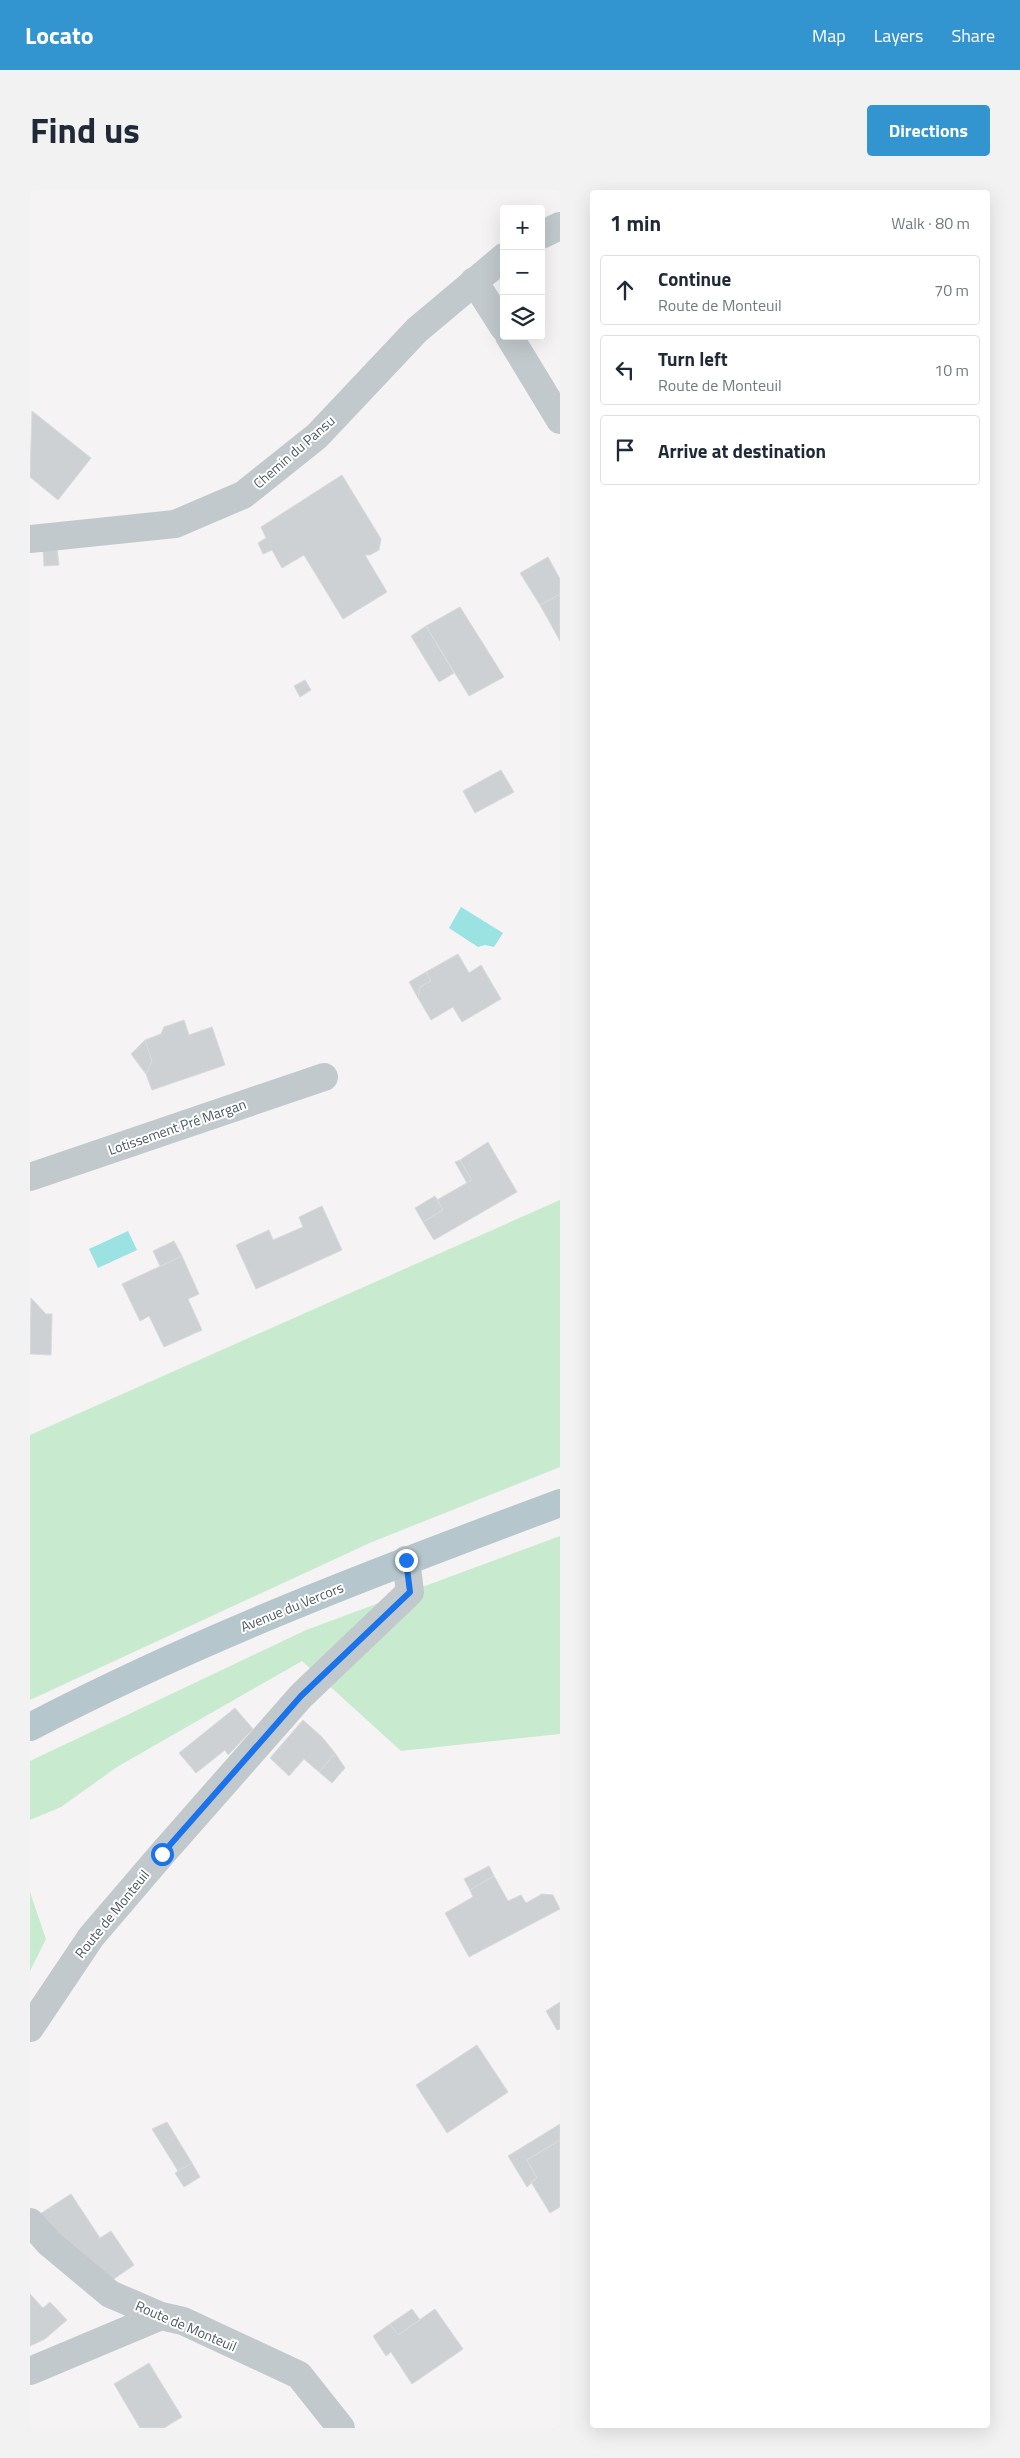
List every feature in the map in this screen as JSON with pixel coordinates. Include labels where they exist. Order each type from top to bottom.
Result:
[{"type":"main road","name":"Avenue du Vercors","points":[[30,1727],[231,1631],[406,1560],[560,1503]]},
{"type":"street","points":[[545,232],[560,226]]},
{"type":"street","name":"Chemin du Pansu","points":[[30,539],[175,524],[244,495],[317,436],[417,330],[500,260]]},
{"type":"street","points":[[474,281],[500,322]]},
{"type":"street","points":[[511,340],[560,420]]},
{"type":"street","name":"Lotissement Pré Margan","points":[[30,1177],[324,1077]]},
{"type":"street","name":"Route de Monteuil","points":[[30,2028],[91,1937],[301,1696],[410,1592],[406,1560]]},
{"type":"street","name":"Route de Monteuil","points":[[30,2222],[49,2243],[110,2294],[161,2316],[182,2321],[299,2375],[341,2428]]},
{"type":"street","points":[[30,2371],[161,2316]]},
{"type":"green space","points":[[560,1200],[560,1467],[372,1542],[30,1700],[30,1435]]},
{"type":"green space","points":[[560,1536],[560,1734],[401,1751],[302,1661],[117,1767],[61,1807],[30,1820],[30,1761],[306,1630]]},
{"type":"green space","points":[[30,1892],[46,1939],[30,1971]]},
{"type":"water","points":[[461,907],[503,933],[494,947],[485,945],[478,947],[449,928]]},
{"type":"water","points":[[128,1231],[137,1250],[98,1268],[89,1249]]},
{"type":"building","points":[[32,411],[91,458],[58,500],[30,477]]},
{"type":"building","points":[[342,475],[381,539],[379,550],[370,555],[365,555],[387,592],[343,619],[304,555],[282,568],[272,550],[263,554],[258,543],[266,538],[261,527]]},
{"type":"building","points":[[57,549],[59,565],[44,566],[43,550]]},
{"type":"building","points":[[548,557],[560,579],[560,594],[540,605],[520,573]]},
{"type":"building","points":[[560,594],[560,641],[540,605]]},
{"type":"building","points":[[460,607],[504,677],[469,696],[426,626]]},
{"type":"building","points":[[426,626],[454,673],[439,682],[411,636]]},
{"type":"building","points":[[305,680],[311,690],[300,697],[294,686]]},
{"type":"building","points":[[501,770],[514,792],[475,813],[463,791]]},
{"type":"building","points":[[458,954],[469,973],[481,965],[501,999],[462,1022],[453,1007],[431,1020],[418,998],[420,987],[431,981],[426,972]]},
{"type":"building","points":[[426,972],[431,981],[420,987],[418,998],[409,982]]},
{"type":"building","points":[[184,1020],[189,1035],[212,1027],[225,1065],[152,1090],[146,1074],[152,1061],[145,1040],[161,1034],[164,1027]]},
{"type":"building","points":[[145,1040],[152,1061],[146,1074],[131,1054]]},
{"type":"building","points":[[488,1142],[517,1192],[434,1240],[423,1222],[443,1210],[437,1200],[472,1180],[460,1160]]},
{"type":"building","points":[[460,1160],[472,1180],[467,1183],[455,1162]]},
{"type":"building","points":[[435,1196],[443,1210],[423,1222],[415,1208]]},
{"type":"building","points":[[322,1206],[342,1250],[256,1289],[236,1245],[269,1230],[273,1240],[303,1227],[299,1217]]},
{"type":"building","points":[[174,1241],[182,1256],[160,1266],[153,1251]]},
{"type":"building","points":[[182,1256],[199,1294],[188,1299],[202,1330],[164,1347],[149,1316],[140,1321],[122,1284]]},
{"type":"building","points":[[31,1298],[46,1314],[52,1314],[51,1355],[30,1354]]},
{"type":"building","points":[[235,1708],[253,1729],[228,1755],[225,1750],[196,1773],[179,1753]]},
{"type":"building","points":[[303,1720],[322,1737],[335,1753],[319,1772],[304,1759],[289,1776],[270,1758]]},
{"type":"building","points":[[335,1753],[345,1768],[332,1783],[319,1772]]},
{"type":"building","points":[[489,1866],[494,1876],[470,1890],[464,1879]]},
{"type":"building","points":[[494,1876],[508,1901],[521,1895],[526,1903],[542,1894],[553,1895],[560,1909],[469,1957],[445,1913],[473,1897],[470,1890]]},
{"type":"building","points":[[560,2002],[560,2029],[557,2030],[546,2011]]},
{"type":"building","points":[[477,2045],[508,2092],[447,2133],[416,2085]]},
{"type":"building","points":[[167,2122],[192,2163],[178,2171],[152,2129]]},
{"type":"building","points":[[560,2124],[560,2140],[527,2160],[537,2178],[527,2187],[508,2156]]},
{"type":"building","points":[[560,2140],[560,2207],[550,2213],[531,2182],[537,2178],[527,2160]]},
{"type":"building","points":[[192,2163],[200,2177],[184,2187],[175,2173]]},
{"type":"building","points":[[71,2194],[100,2238],[111,2231],[134,2265],[111,2281],[32,2219]]},
{"type":"building","points":[[30,2294],[43,2308],[50,2302],[67,2320],[45,2339],[30,2346]]},
{"type":"building","points":[[412,2309],[420,2320],[398,2335],[390,2324]]},
{"type":"building","points":[[435,2309],[463,2349],[412,2384],[391,2352],[386,2356],[373,2336],[390,2324],[398,2335]]},
{"type":"building","points":[[149,2363],[182,2417],[164,2428],[140,2428],[114,2384]]},
{"type":"route","points":[[162,1854],[301,1696],[410,1592],[406,1560]]}]
